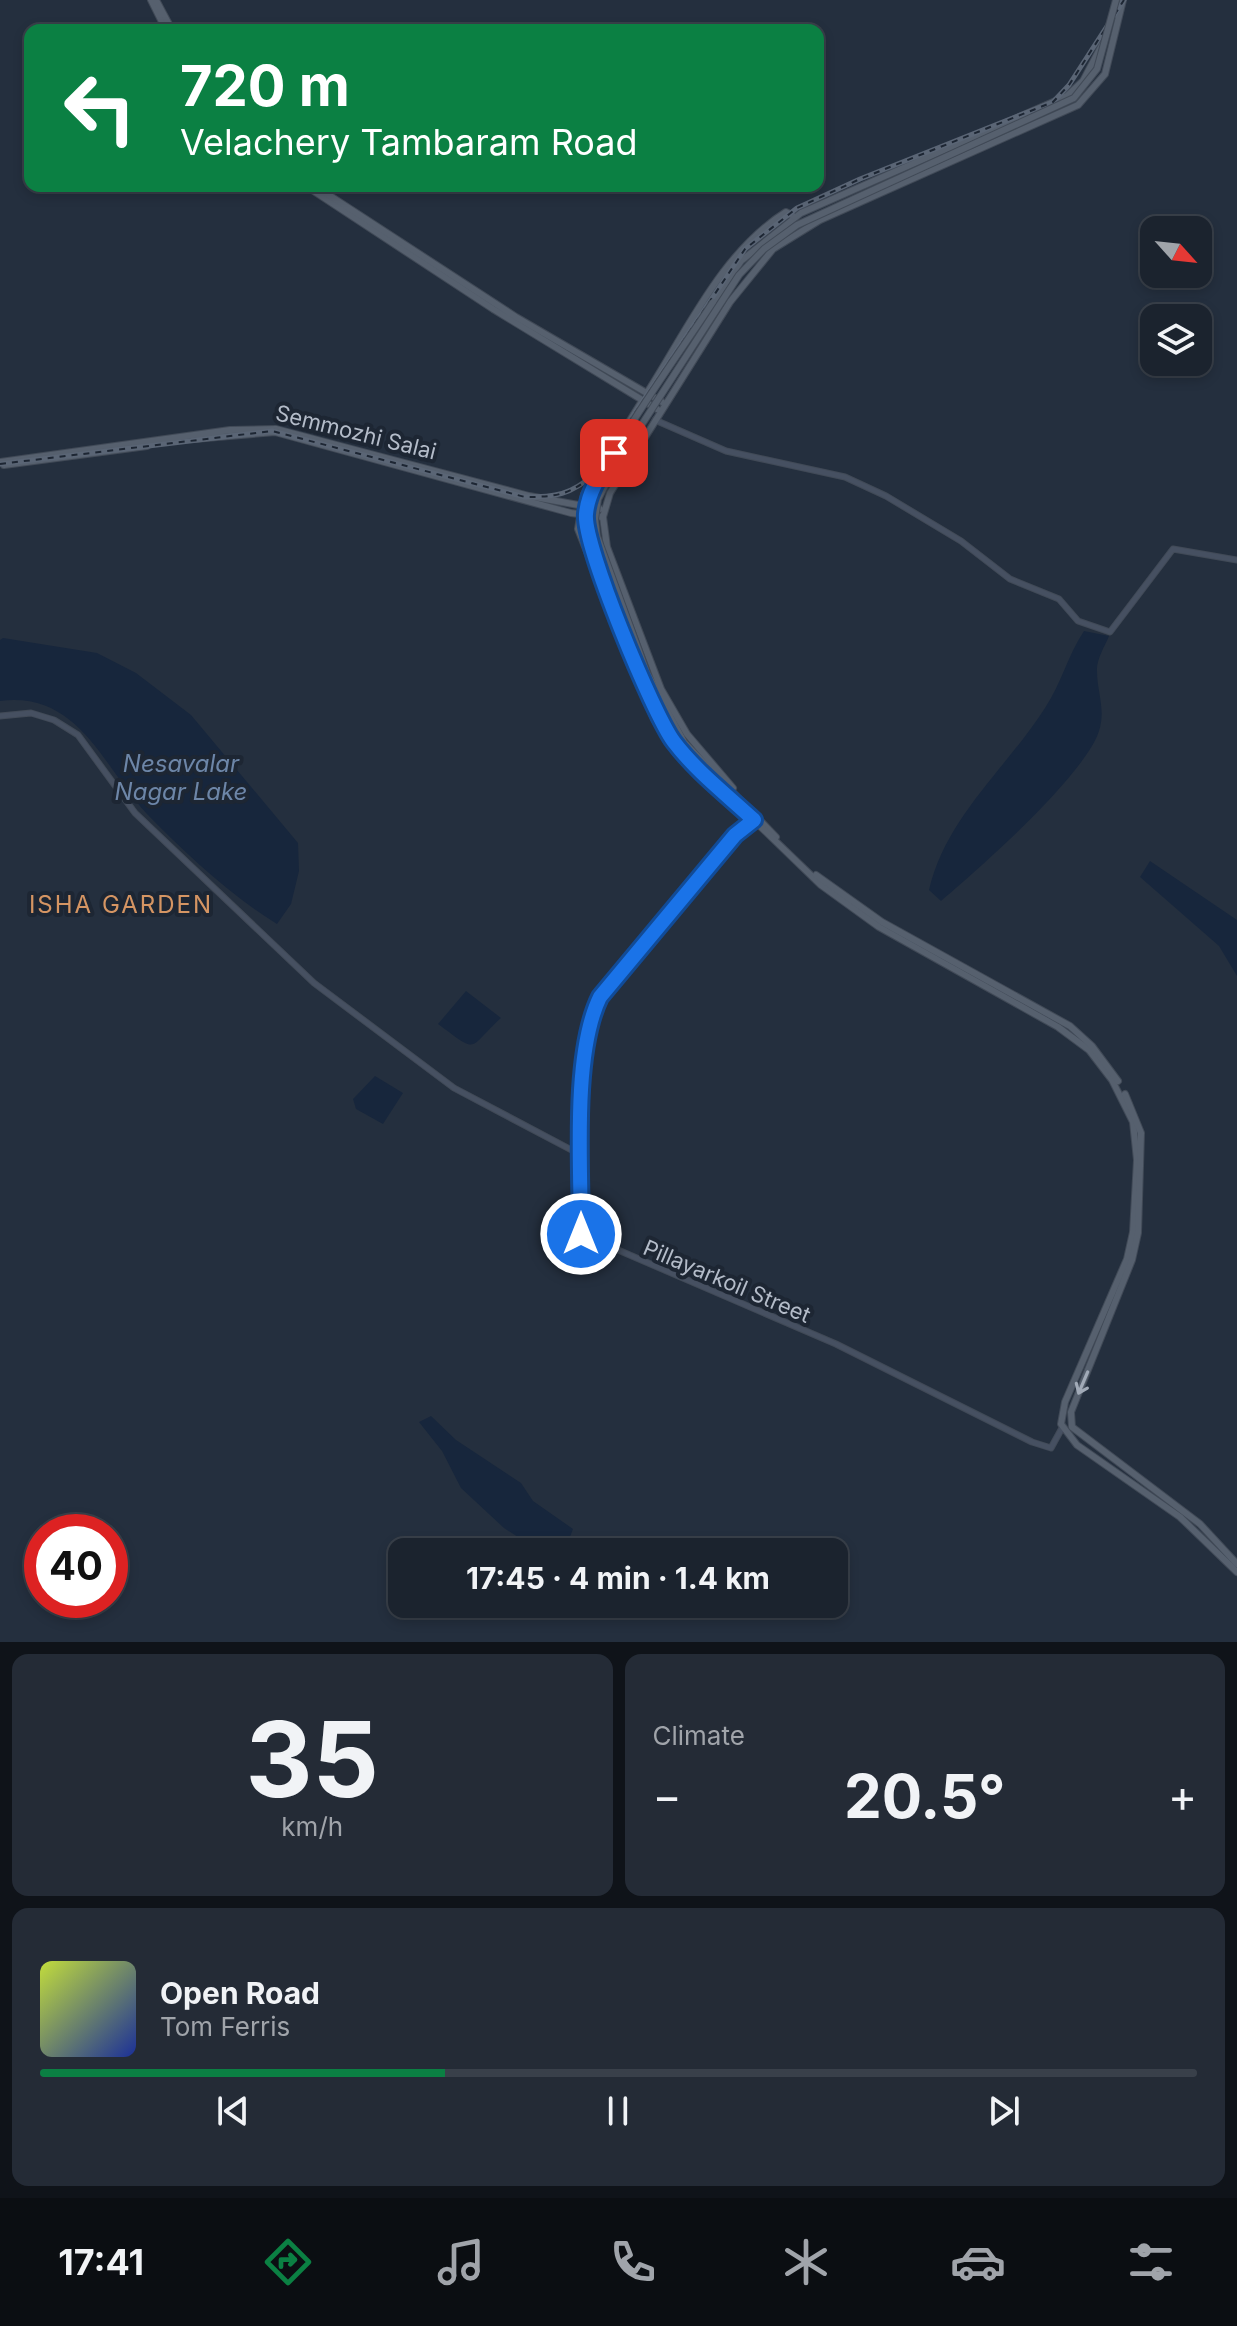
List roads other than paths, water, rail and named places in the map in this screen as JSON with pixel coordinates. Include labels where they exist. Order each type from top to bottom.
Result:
[{"type":"main road","points":[[154,0],[166,24]]},
{"type":"main road","points":[[734,792],[728,780],[687,734],[667,702],[607,547],[604,514],[622,471],[756,267],[786,239],[820,220],[1064,113],[1085,100],[1105,74],[1120,0]]},
{"type":"main road","points":[[1120,0],[1105,40],[1075,90],[815,205],[795,217],[741,261],[600,475],[586,507],[589,539],[672,739],[817,878],[879,927],[1058,1027],[1089,1050],[1124,1100],[1133,1122],[1137,1160],[1133,1232],[1127,1259],[1065,1402],[1062,1428],[1077,1445],[1180,1517],[1237,1572]]},
{"type":"main road","points":[[1120,0],[1101,60],[1090,81],[1074,98],[797,225],[764,249],[733,284],[612,471],[596,508],[597,536],[644,674],[684,742],[817,878],[882,922],[1070,1026],[1092,1046],[1116,1077],[1141,1133],[1138,1233],[1132,1260],[1075,1400],[1072,1427],[1200,1524],[1237,1564]]},
{"type":"main road","points":[[1075,90],[1085,100]]},
{"type":"main road","points":[[315,192],[642,401],[662,407]]},
{"type":"main road","points":[[324,192],[516,317],[647,393],[662,407]]},
{"type":"main road","points":[[647,393],[739,253],[771,221],[786,212],[795,217]]},
{"type":"main road","points":[[668,361],[686,371]]},
{"type":"main road","points":[[642,401],[604,459],[579,511],[581,539],[654,719],[682,759],[709,784],[724,791]]},
{"type":"main road","name":"Semmozhi Salai","points":[[0,464],[247,431],[275,432],[579,511],[604,514]]},
{"type":"main road","points":[[604,459],[622,471]]},
{"type":"street","points":[[654,420],[726,451],[845,477],[865,486],[921,515],[1010,579],[1059,599],[1078,621],[1111,633],[1173,549],[1178,547],[1207,557],[1237,560]]},
{"type":"street","points":[[0,716],[31,713],[54,720],[78,735],[135,813],[314,983],[454,1088],[581,1155]]},
{"type":"street","name":"Pillayarkoil Street","points":[[754,820],[735,835],[600,997],[589,1027],[585,1056],[581,1234],[836,1344],[1032,1442],[1051,1448],[1062,1428]]},
{"type":"water","points":[[1084,631],[1109,636],[1097,667],[1102,715],[1090,750],[1053,796],[941,901],[929,890],[949,839],[979,794],[1045,708]]},
{"type":"water","name":"Nesavalar Nagar Lake","points":[[0,640],[97,653],[136,673],[191,715],[298,843],[299,871],[291,904],[277,924],[225,887],[162,829],[131,795],[87,736],[70,720],[50,708],[27,701],[0,701]]},
{"type":"water","points":[[1150,861],[1237,920],[1237,976],[1219,946],[1140,877]]},
{"type":"water","points":[[466,991],[501,1018],[472,1044],[467,1044],[438,1024]]},
{"type":"water","points":[[375,1076],[403,1093],[383,1124],[356,1109],[353,1099]]},
{"type":"water","points":[[431,1416],[456,1440],[521,1483],[533,1501],[573,1529],[570,1538],[519,1538],[504,1528],[461,1488],[442,1451],[419,1422]]},
{"type":"railway","points":[[0,464],[272,431],[525,497],[570,491],[594,474],[745,249],[797,208],[860,179],[1053,102],[1069,85],[1124,0]]},
{"type":"district","name":"ISHA GARDEN","points":[[121,904]]}]
